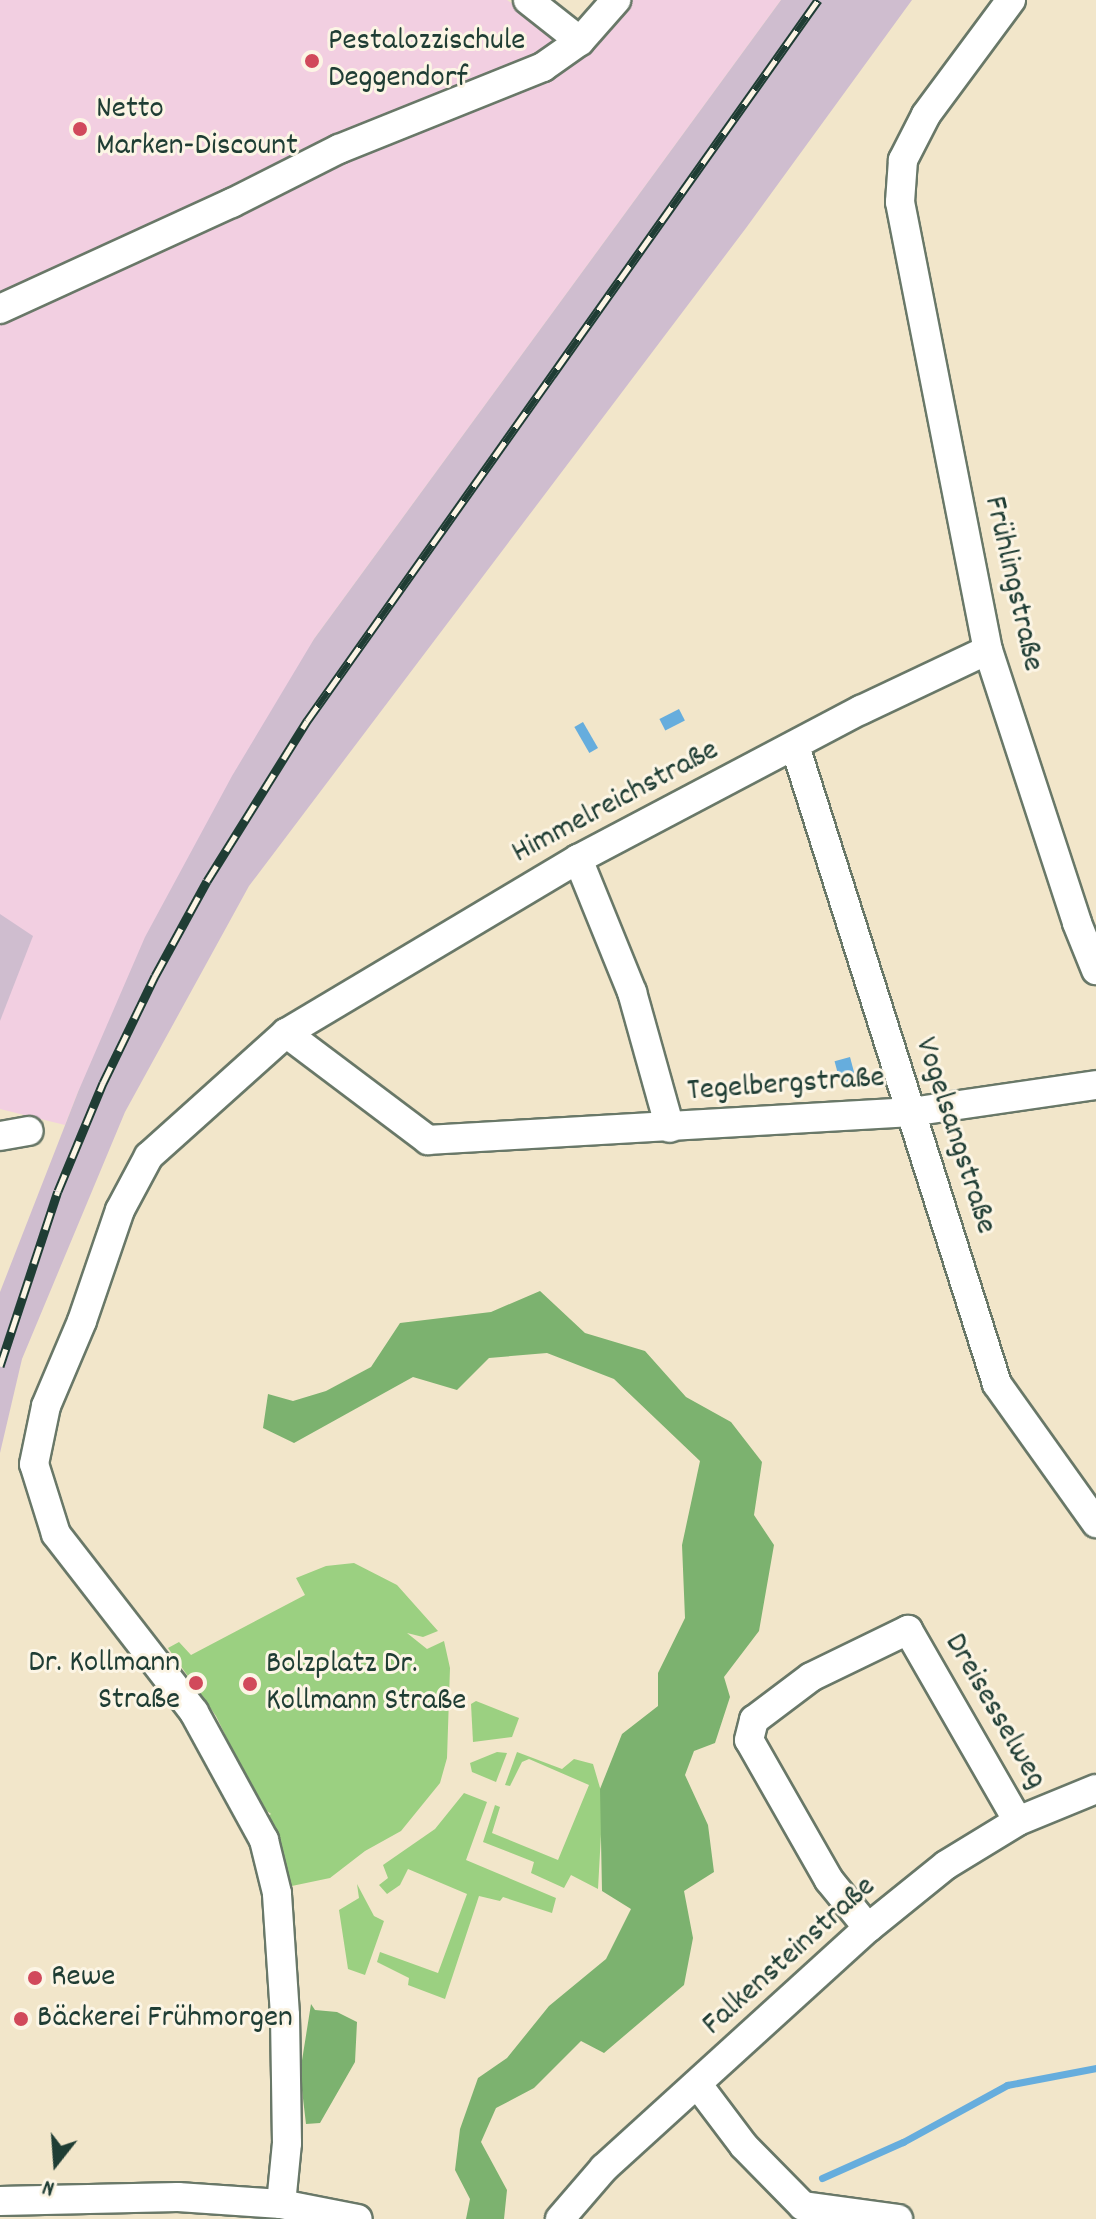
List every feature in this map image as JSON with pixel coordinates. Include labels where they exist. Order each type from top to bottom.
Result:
[{"type":"street","points":[[528,0],[580,41]]},
{"type":"street","points":[[0,309],[232,203],[339,149],[543,67],[580,41],[616,0]]},
{"type":"street","name":"Frühlingstraße","points":[[1011,0],[926,115],[903,160],[900,202],[988,650],[1077,923],[1096,970]]},
{"type":"street","name":"Himmelreichstraße","points":[[281,2204],[287,2143],[285,2015],[277,1893],[264,1840],[194,1712],[56,1534],[34,1464],[46,1406],[82,1321],[120,1210],[149,1156],[286,1033],[578,859],[861,710],[988,650]]},
{"type":"street","name":"Vogelsangstraße","points":[[795,746],[997,1384],[1096,1523]]},
{"type":"street","name":"Tegelbergstraße","points":[[578,859],[632,992],[670,1128]]},
{"type":"street","name":"Tegelbergstraße","points":[[286,1033],[428,1140],[911,1112],[1096,1085]]},
{"type":"street","points":[[0,1136],[29,1131]]},
{"type":"street","name":"Dreisesselweg","points":[[868,1928],[829,1880],[749,1740],[754,1720],[811,1677],[908,1630],[1018,1821]]},
{"type":"street","name":"Falkensteinstraße","points":[[560,2219],[604,2168],[868,1928],[946,1865],[1018,1821],[1096,1789]]},
{"type":"street","points":[[698,2085],[744,2146],[803,2206],[898,2219]]},
{"type":"street","points":[[0,2201],[178,2197],[281,2204],[358,2219]]},
{"type":"shaded area","points":[[0,0],[507,0],[572,42],[602,0],[781,0],[314,639],[78,1092],[65,1125],[0,1109]]},
{"type":"shaded area","points":[[781,0],[912,0],[746,228],[249,886],[125,1112],[22,1359],[0,1453],[0,1292],[78,1092],[145,937],[232,776],[314,639]]},
{"type":"shaded area","points":[[0,914],[33,936],[0,1021]]},
{"type":"green space","points":[[540,1291],[585,1333],[645,1351],[686,1397],[731,1422],[762,1462],[754,1515],[774,1545],[759,1631],[724,1677],[730,1697],[715,1743],[694,1751],[685,1775],[708,1825],[714,1872],[684,1891],[693,1938],[684,1985],[604,2053],[581,2041],[534,2088],[496,2108],[481,2142],[507,2190],[504,2219],[466,2219],[470,2199],[455,2170],[460,2129],[478,2078],[507,2058],[549,2006],[606,1959],[631,1909],[602,1891],[600,1789],[622,1734],[658,1706],[658,1673],[685,1618],[682,1545],[700,1461],[614,1379],[547,1353],[489,1358],[457,1390],[413,1377],[294,1443],[263,1428],[268,1394],[293,1401],[326,1391],[371,1367],[400,1323],[491,1312]]},
{"type":"green space","points":[[354,1563],[397,1585],[438,1631],[423,1637],[407,1633],[427,1649],[444,1641],[450,1668],[447,1758],[440,1783],[401,1831],[365,1851],[330,1878],[287,1887],[266,1817],[271,1814],[260,1806],[216,1716],[168,1648],[179,1642],[191,1655],[305,1595],[296,1578],[326,1566]]},
{"type":"green space","points":[[476,1701],[519,1718],[512,1737],[473,1742],[471,1704]]},
{"type":"green space","points":[[497,1752],[507,1753],[496,1782],[472,1772],[470,1763]]},
{"type":"green space","points":[[517,1752],[562,1769],[574,1759],[593,1764],[603,1798],[598,1889],[571,1875],[564,1888],[531,1873],[534,1862],[483,1842],[495,1805],[500,1807],[492,1833],[558,1860],[589,1785],[529,1759],[522,1762],[510,1786],[505,1785]]},
{"type":"green space","points":[[464,1793],[487,1802],[466,1860],[556,1898],[552,1913],[503,1897],[500,1901],[479,1896],[445,1999],[408,1985],[409,1978],[377,1962],[380,1952],[438,1973],[467,1894],[408,1869],[400,1885],[387,1894],[379,1885],[388,1878],[383,1865],[435,1829]]},
{"type":"green space","points":[[357,1884],[374,1916],[384,1921],[365,1975],[348,1969],[339,1910],[359,1898]]},
{"type":"green space","points":[[311,2004],[315,2010],[337,2012],[357,2022],[355,2062],[320,2123],[306,2124],[300,2073]]},
{"type":"water","points":[[679,709],[685,721],[665,731],[659,719]]},
{"type":"water","points":[[583,722],[598,748],[589,753],[574,727]]},
{"type":"water","points":[[850,1057],[856,1080],[841,1084],[835,1061]]},
{"type":"waterway","points":[[822,2178],[903,2142],[1007,2085],[1096,2068]]},
{"type":"railway","points":[[0,1366],[58,1191],[103,1083],[155,976],[207,881],[307,721],[818,0]]},
{"type":"place","name":"Pestalozzischule Deggendorf","points":[[312,61]]},
{"type":"place","name":"Netto Marken-Discount","points":[[80,129]]},
{"type":"place","name":"Dr. Kollmann Straße","points":[[196,1683]]},
{"type":"place","name":"Bolzplatz Dr. Kollmann Straße","points":[[250,1684]]},
{"type":"place","name":"Rewe","points":[[35,1978]]},
{"type":"place","name":"Bäckerei Frühmorgen","points":[[21,2019]]}]
